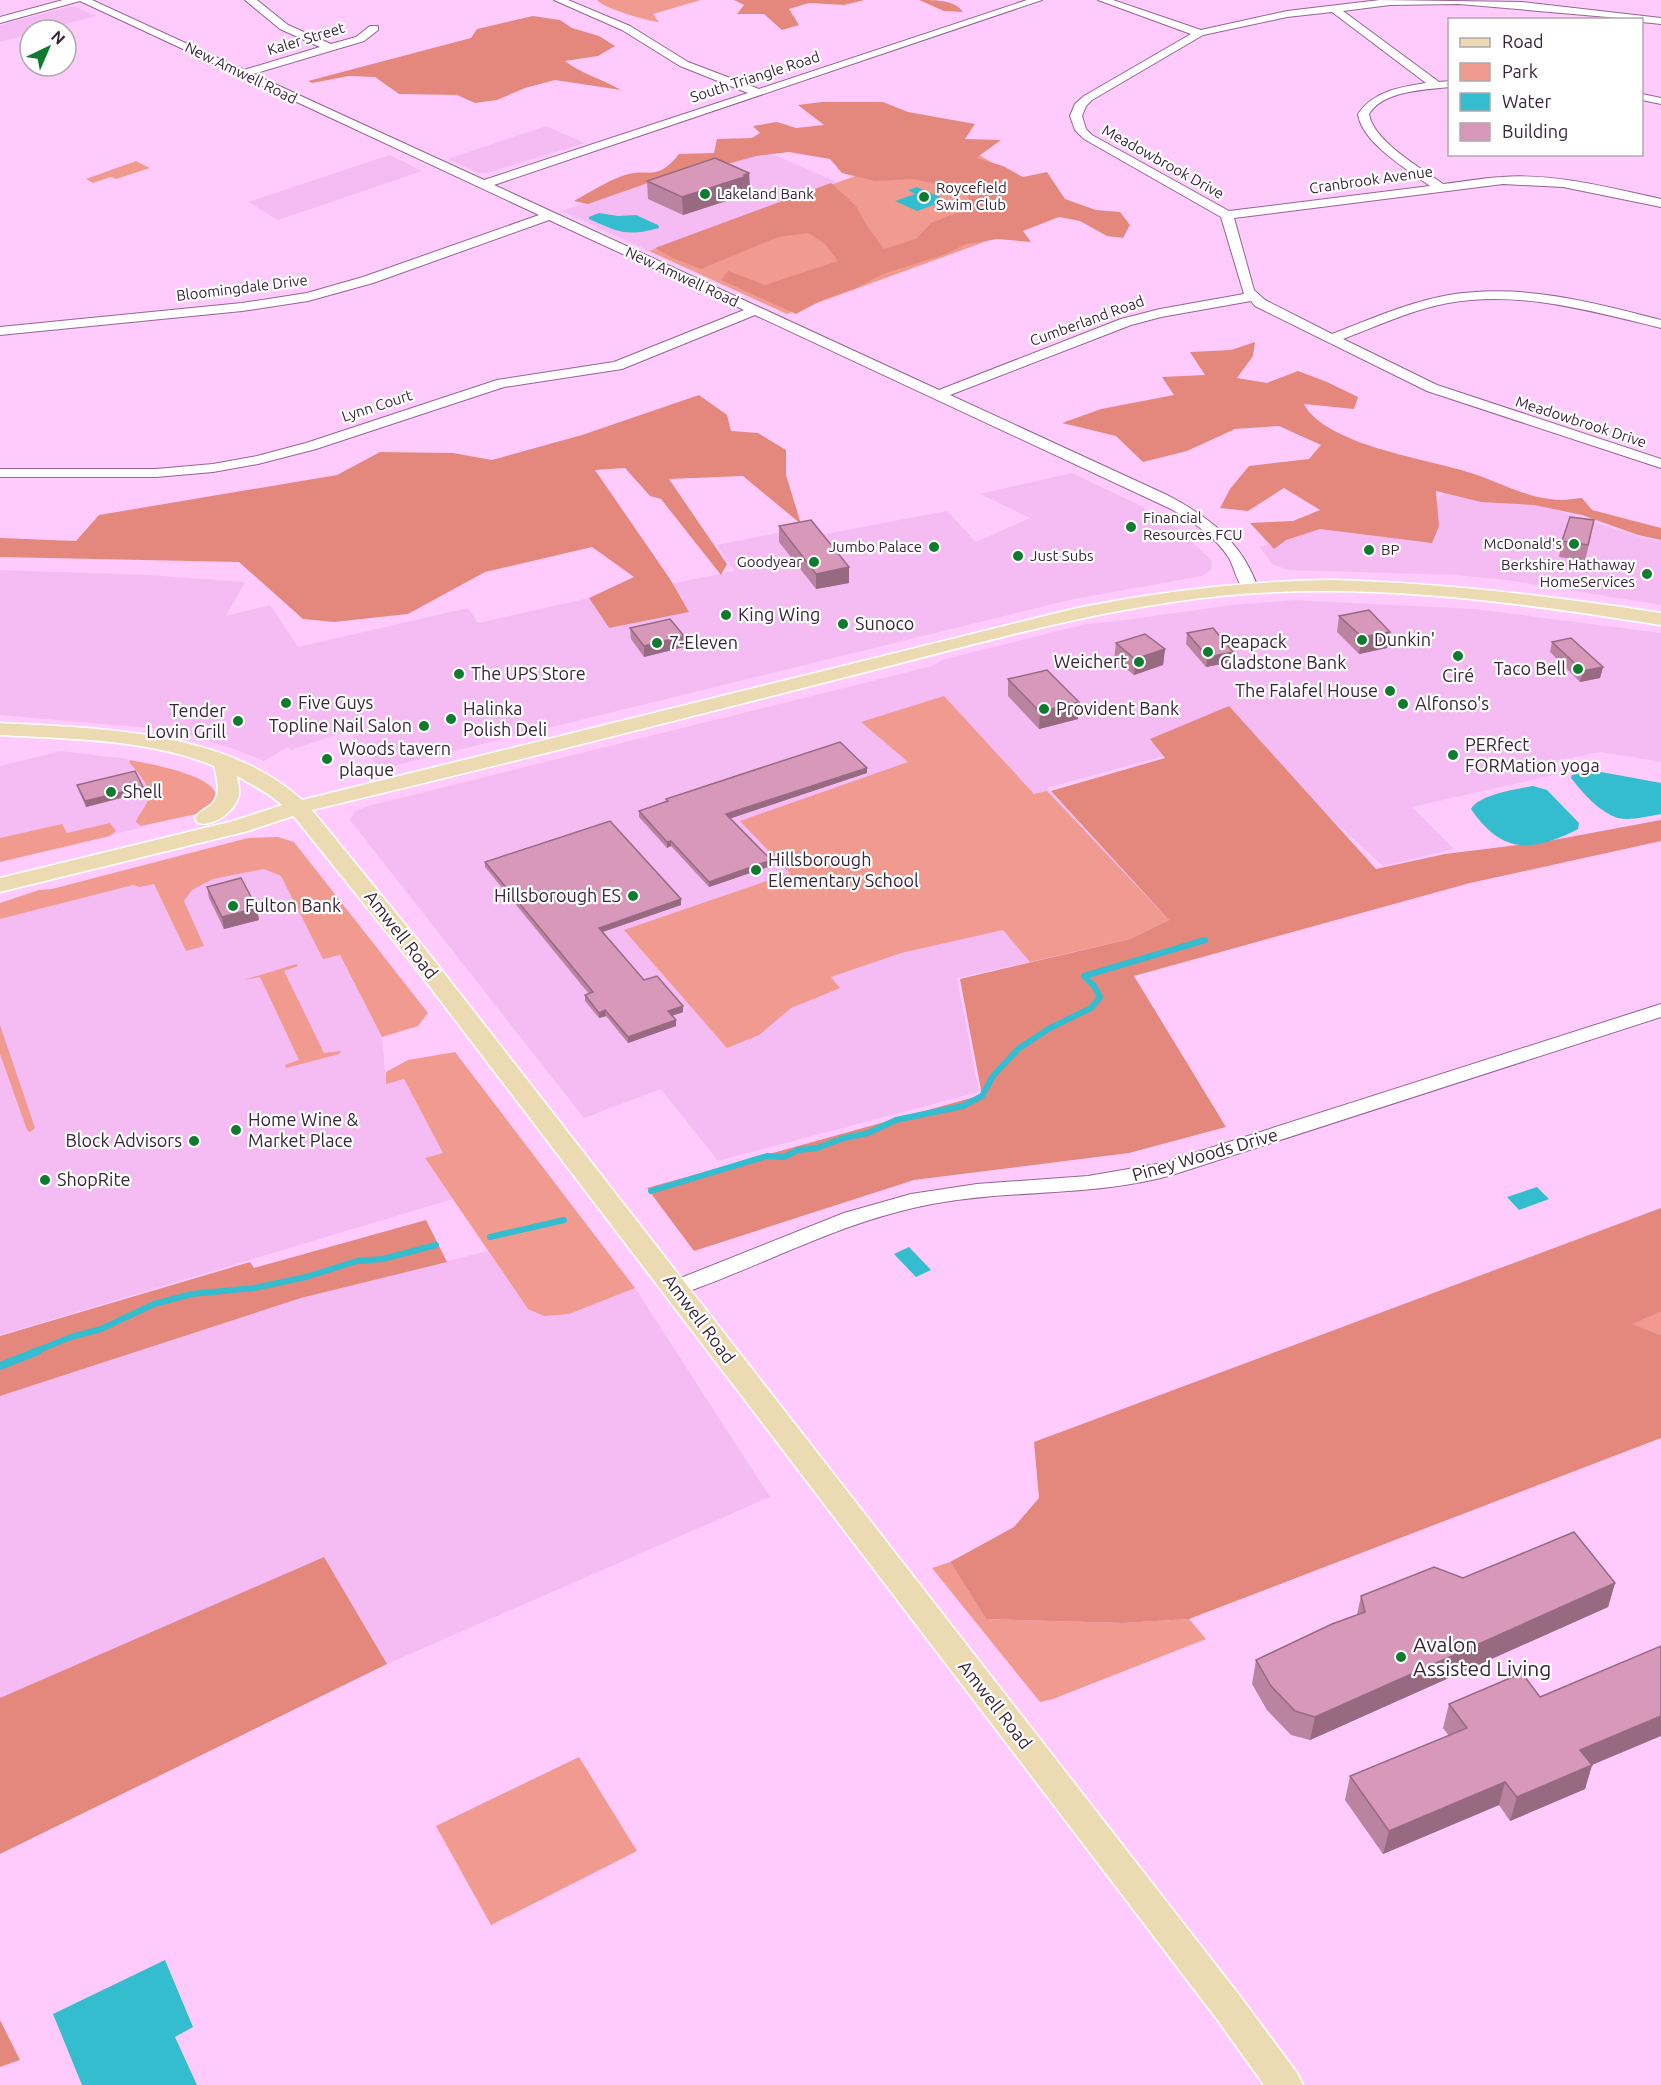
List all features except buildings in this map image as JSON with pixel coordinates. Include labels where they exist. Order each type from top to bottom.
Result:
[{"type":"main road","points":[[0,885],[240,826],[295,808],[1075,615],[1144,600],[1250,588],[1337,586],[1448,590],[1534,599],[1661,619]]},
{"type":"main road","name":"Amwell Road","points":[[0,729],[131,739],[170,747],[224,764],[275,789],[295,808],[363,887],[676,1288],[1221,1998],[1285,2085]]},
{"type":"main road","points":[[206,818],[225,806],[228,798],[224,764]]},
{"type":"main road","points":[[0,870],[254,807],[295,808]]},
{"type":"street","points":[[0,20],[75,0]]},
{"type":"street","name":"New Amwell Road","points":[[84,0],[1184,509],[1205,523],[1231,549],[1240,562],[1250,588]]},
{"type":"street","points":[[250,0],[263,7],[272,19],[282,26],[330,48]]},
{"type":"street","points":[[559,0],[626,28],[684,64],[757,92]]},
{"type":"street","name":"South Triangle Road","points":[[482,185],[1037,0]]},
{"type":"street","points":[[1103,0],[1200,33]]},
{"type":"street","name":"Meadowbrook Drive","points":[[1632,18],[1476,2],[1398,2],[1272,16],[1200,33],[1088,98],[1081,104],[1076,116],[1081,130],[1088,137],[1227,216],[1248,291],[1252,297],[1454,396],[1661,464]]},
{"type":"street","points":[[1333,8],[1443,85]]},
{"type":"street","name":"Meadowbrook Drive","points":[[1643,19],[1661,21]]},
{"type":"street","name":"Kaler Street","points":[[243,74],[360,39],[374,28]]},
{"type":"street","points":[[1439,187],[1374,135],[1364,123],[1363,116],[1369,105],[1385,96],[1443,85]]},
{"type":"street","points":[[1643,97],[1661,101]]},
{"type":"street","name":"Cranbrook Avenue","points":[[1227,216],[1503,180],[1538,180],[1589,186],[1661,203]]},
{"type":"street","name":"Bloomingdale Drive","points":[[0,331],[242,307],[308,297],[368,280],[548,216]]},
{"type":"street","points":[[1333,338],[1435,302],[1495,294],[1558,299],[1661,324]]},
{"type":"street","name":"Cumberland Road","points":[[938,395],[1126,322],[1160,313],[1252,297]]},
{"type":"street","name":"Lynn Court","points":[[0,473],[156,473],[213,468],[258,460],[310,446],[502,383],[617,366],[753,311]]},
{"type":"street","name":"Piney Woods Drive","points":[[676,1288],[711,1277],[859,1215],[958,1192],[1087,1183],[1165,1170],[1661,1010]]},
{"type":"shaded area","points":[[734,0],[865,0],[844,5],[809,3],[789,9],[799,25],[782,30],[764,14],[737,14],[744,5]]},
{"type":"shaded area","points":[[919,0],[950,3],[963,12],[944,11]]},
{"type":"shaded area","points":[[68,7],[76,7],[96,16],[78,21],[78,18],[26,18]]},
{"type":"shaded area","points":[[533,16],[560,20],[572,28],[599,36],[615,46],[598,56],[565,61],[621,90],[555,80],[525,88],[497,100],[475,103],[457,95],[399,94],[375,77],[349,76],[312,83],[308,81],[471,38],[477,29]]},
{"type":"shaded area","points":[[18,20],[18,37],[0,42],[0,25]]},
{"type":"shaded area","points":[[822,102],[883,102],[908,112],[975,124],[965,139],[1001,140],[976,158],[1003,166],[1023,177],[1047,172],[1065,199],[1096,210],[1120,212],[1130,225],[1123,238],[1107,236],[1080,221],[1059,217],[1023,231],[1031,242],[998,239],[966,244],[946,254],[883,274],[856,288],[822,300],[796,314],[721,280],[728,271],[765,285],[838,261],[825,244],[808,233],[778,237],[701,269],[655,248],[831,183],[856,206],[884,249],[916,239],[931,223],[969,208],[968,191],[913,179],[875,181],[842,173],[830,159],[789,152],[756,156],[731,163],[702,164],[588,204],[574,201],[605,183],[625,175],[658,171],[671,163],[679,154],[714,153],[717,139],[752,138],[760,133],[753,126],[777,122],[796,128],[824,125],[798,105]]},
{"type":"shaded area","points":[[546,126],[585,143],[487,173],[479,173],[448,159]]},
{"type":"shaded area","points":[[751,145],[837,182],[649,251],[562,211]]},
{"type":"shaded area","points":[[390,155],[422,171],[278,220],[248,202]]},
{"type":"shaded area","points":[[1255,342],[1253,356],[1237,378],[1267,383],[1298,371],[1358,397],[1354,409],[1304,404],[1315,418],[1333,430],[1379,449],[1471,473],[1529,495],[1558,500],[1582,498],[1592,510],[1661,528],[1661,540],[1638,535],[1582,515],[1534,505],[1481,502],[1436,491],[1439,526],[1432,543],[1320,529],[1286,540],[1274,549],[1250,523],[1293,521],[1320,510],[1284,488],[1248,511],[1220,508],[1230,489],[1249,466],[1309,459],[1321,445],[1279,426],[1235,429],[1187,451],[1143,462],[1116,436],[1062,423],[1101,409],[1174,395],[1162,377],[1205,375],[1190,352],[1231,350]]},
{"type":"shaded area","points":[[699,395],[727,415],[731,431],[758,433],[786,450],[786,475],[801,524],[743,476],[669,479],[727,564],[721,575],[661,499],[650,496],[625,468],[595,470],[670,579],[689,612],[609,628],[589,598],[634,577],[592,547],[485,572],[408,614],[334,622],[303,619],[239,562],[0,557],[0,538],[76,541],[99,515],[337,475],[380,452],[453,453],[492,460],[582,435]]},
{"type":"shaded area","points":[[1072,473],[1137,504],[1179,529],[1212,561],[1211,570],[1202,576],[1074,599],[380,769],[350,730],[291,750],[288,747],[264,761],[173,730],[0,715],[0,570],[148,575],[245,582],[226,616],[270,605],[298,647],[468,608],[478,623],[589,598],[609,629],[670,584],[734,571],[717,545],[812,526],[820,535],[947,511],[976,542],[1030,518],[980,494]]},
{"type":"shaded area","points":[[1463,480],[1640,537],[1661,541],[1661,605],[1507,580],[1455,575],[1288,570],[1272,564],[1260,547],[1317,525],[1425,539],[1439,497]]},
{"type":"shaded area","points":[[1294,600],[1475,609],[1661,633],[1661,762],[1600,752],[1547,763],[1558,774],[1412,807],[1454,849],[1383,866],[1229,724],[1168,755],[1047,788],[1169,920],[1029,962],[957,978],[979,1092],[718,1161],[661,1089],[584,1118],[350,820],[355,811],[368,806],[932,666],[945,659],[1086,624],[1232,605]]},
{"type":"shaded area","points":[[1229,706],[1376,869],[1445,854],[1543,842],[1661,820],[1661,841],[1470,883],[1134,976],[1226,1127],[1129,1153],[914,1180],[694,1251],[647,1188],[982,1095],[960,979],[1130,939],[1169,920],[1051,791],[1165,758],[1150,739]]},
{"type":"shaded area","points":[[61,751],[127,759],[141,771],[154,795],[138,819],[143,827],[0,862],[0,766]]},
{"type":"shaded area","points":[[264,869],[281,876],[323,958],[339,954],[382,1037],[386,1083],[404,1079],[443,1153],[425,1159],[453,1199],[0,1335],[0,919],[133,885],[140,887],[154,884],[186,951],[204,946],[184,901],[192,890],[213,879]]},
{"type":"shaded area","points":[[1661,1208],[1661,1312],[1632,1324],[1661,1335],[1661,1438],[1189,1619],[1123,1623],[986,1619],[950,1562],[1014,1527],[1039,1498],[1034,1442]]},
{"type":"shaded area","points":[[426,1220],[447,1262],[301,1298],[0,1396],[0,1336],[250,1262],[254,1268]]},
{"type":"shaded area","points":[[488,1251],[528,1309],[569,1314],[635,1288],[770,1497],[387,1664],[324,1557],[0,1701],[0,1396],[301,1298]]},
{"type":"shaded area","points":[[324,1557],[387,1664],[0,1854],[0,1698]]},
{"type":"shaded area","points":[[0,2020],[20,2060],[0,2067]]},
{"type":"green space","points":[[597,0],[701,0],[653,14],[659,22],[616,10]]},
{"type":"green space","points":[[954,140],[1072,210],[787,314],[649,251]]},
{"type":"green space","points":[[136,161],[150,168],[116,179],[111,177],[93,183],[86,179]]},
{"type":"green space","points":[[944,696],[1034,794],[1047,791],[1169,920],[1130,939],[1030,962],[1003,930],[901,953],[831,977],[840,988],[791,1008],[759,1035],[727,1048],[624,930],[790,873],[740,821],[908,762],[861,722]]},
{"type":"green space","points":[[130,760],[178,771],[203,781],[216,794],[213,801],[218,802],[201,813],[141,826],[136,822],[149,795],[143,780],[129,762]]},
{"type":"green space","points":[[110,823],[116,831],[110,836],[0,862],[0,838],[62,824],[67,833]]},
{"type":"green space","points":[[278,837],[294,842],[428,1013],[418,1026],[382,1037],[340,955],[323,959],[281,876],[264,869],[213,879],[192,890],[184,901],[204,946],[186,951],[154,884],[140,887],[133,885],[0,919],[0,903],[39,890],[52,889],[248,838]]},
{"type":"green space","points":[[296,964],[298,966],[284,971],[324,1053],[341,1051],[339,1054],[286,1068],[285,1065],[299,1060],[260,977],[244,980]]},
{"type":"green space","points":[[0,1025],[35,1128],[30,1132],[27,1130],[0,1054]]},
{"type":"green space","points":[[455,1052],[635,1288],[569,1314],[544,1316],[528,1309],[425,1158],[443,1153],[404,1079],[386,1084],[386,1072],[408,1060]]},
{"type":"green space","points":[[1661,1312],[1661,1335],[1631,1324]]},
{"type":"green space","points":[[950,1562],[986,1619],[1123,1623],[1189,1619],[1206,1639],[1053,1699],[1040,1702],[932,1568]]},
{"type":"green space","points":[[579,1757],[637,1851],[491,1925],[436,1826]]},
{"type":"water","name":"Roycefield Swim Club","points":[[917,187],[947,200],[917,211],[895,201],[915,194],[908,190]]},
{"type":"water","points":[[599,213],[618,216],[636,215],[658,225],[659,228],[623,232],[589,219]]},
{"type":"water","points":[[1601,772],[1661,783],[1661,814],[1628,819],[1611,815],[1592,801],[1571,778],[1572,775]]},
{"type":"water","points":[[1533,786],[1547,790],[1579,823],[1578,829],[1546,842],[1518,845],[1494,834],[1471,809],[1489,796]]},
{"type":"water","points":[[1537,1187],[1549,1199],[1519,1210],[1507,1197]]},
{"type":"water","points":[[909,1247],[931,1270],[916,1277],[894,1254]]},
{"type":"water","points":[[165,1960],[193,2027],[175,2037],[197,2085],[82,2085],[53,2014]]},
{"type":"waterway","points":[[651,1191],[767,1156],[784,1157],[798,1150],[817,1148],[844,1138],[868,1133],[896,1120],[963,1106],[982,1096],[993,1076],[1018,1049],[1050,1028],[1091,1008],[1100,997],[1094,986],[1084,976],[1205,940]]},
{"type":"waterway","points":[[490,1237],[564,1220]]},
{"type":"waterway","points":[[34,1352],[71,1337],[101,1329],[154,1304],[192,1294],[254,1288],[306,1277],[357,1261],[383,1259],[436,1245]]},
{"type":"waterway","points":[[0,1366],[38,1351]]},
{"type":"place","name":"Lakeland Bank","points":[[705,194]]},
{"type":"place","name":"Roycefield Swim Club","points":[[924,197]]},
{"type":"place","name":"Financial Resources FCU","points":[[1131,527]]},
{"type":"place","name":"McDonald's","points":[[1574,544]]},
{"type":"place","name":"Jumbo Palace","points":[[934,547]]},
{"type":"place","name":"BP","points":[[1369,550]]},
{"type":"place","name":"Just Subs","points":[[1018,556]]},
{"type":"place","name":"Goodyear","points":[[814,562]]},
{"type":"place","name":"Berkshire Hathaway HomeServices","points":[[1647,574]]},
{"type":"place","name":"King Wing","points":[[726,615]]},
{"type":"place","name":"Sunoco","points":[[843,624]]},
{"type":"place","name":"Dunkin'","points":[[1362,640]]},
{"type":"place","name":"7-Eleven","points":[[657,643]]},
{"type":"place","name":"Peapack Gladstone Bank","points":[[1208,652]]},
{"type":"place","name":"Ciré","points":[[1458,656]]},
{"type":"place","name":"Weichert","points":[[1139,662]]},
{"type":"place","name":"Taco Bell","points":[[1578,669]]},
{"type":"place","name":"The UPS Store","points":[[459,674]]},
{"type":"place","name":"The Falafel House","points":[[1390,691]]},
{"type":"place","name":"Five Guys","points":[[286,703]]},
{"type":"place","name":"Alfonso's","points":[[1403,704]]},
{"type":"place","name":"Provident Bank","points":[[1044,709]]},
{"type":"place","name":"Halinka Polish Deli","points":[[451,719]]},
{"type":"place","name":"Tender Lovin Grill","points":[[238,721]]},
{"type":"place","name":"Topline Nail Salon","points":[[424,726]]},
{"type":"place","name":"PERfect FORMation yoga","points":[[1453,755]]},
{"type":"place","name":"Woods tavern plaque","points":[[327,759]]},
{"type":"place","name":"Shell","points":[[111,792]]},
{"type":"place","name":"Hillsborough Elementary School","points":[[756,870]]},
{"type":"place","name":"Hillsborough ES","points":[[633,896]]},
{"type":"place","name":"Fulton Bank","points":[[233,906]]},
{"type":"place","name":"Home Wine & Market Place","points":[[236,1130]]},
{"type":"place","name":"Block Advisors","points":[[194,1141]]},
{"type":"place","name":"ShopRite","points":[[45,1180]]},
{"type":"place","name":"Avalon Assisted Living","points":[[1401,1657]]}]
